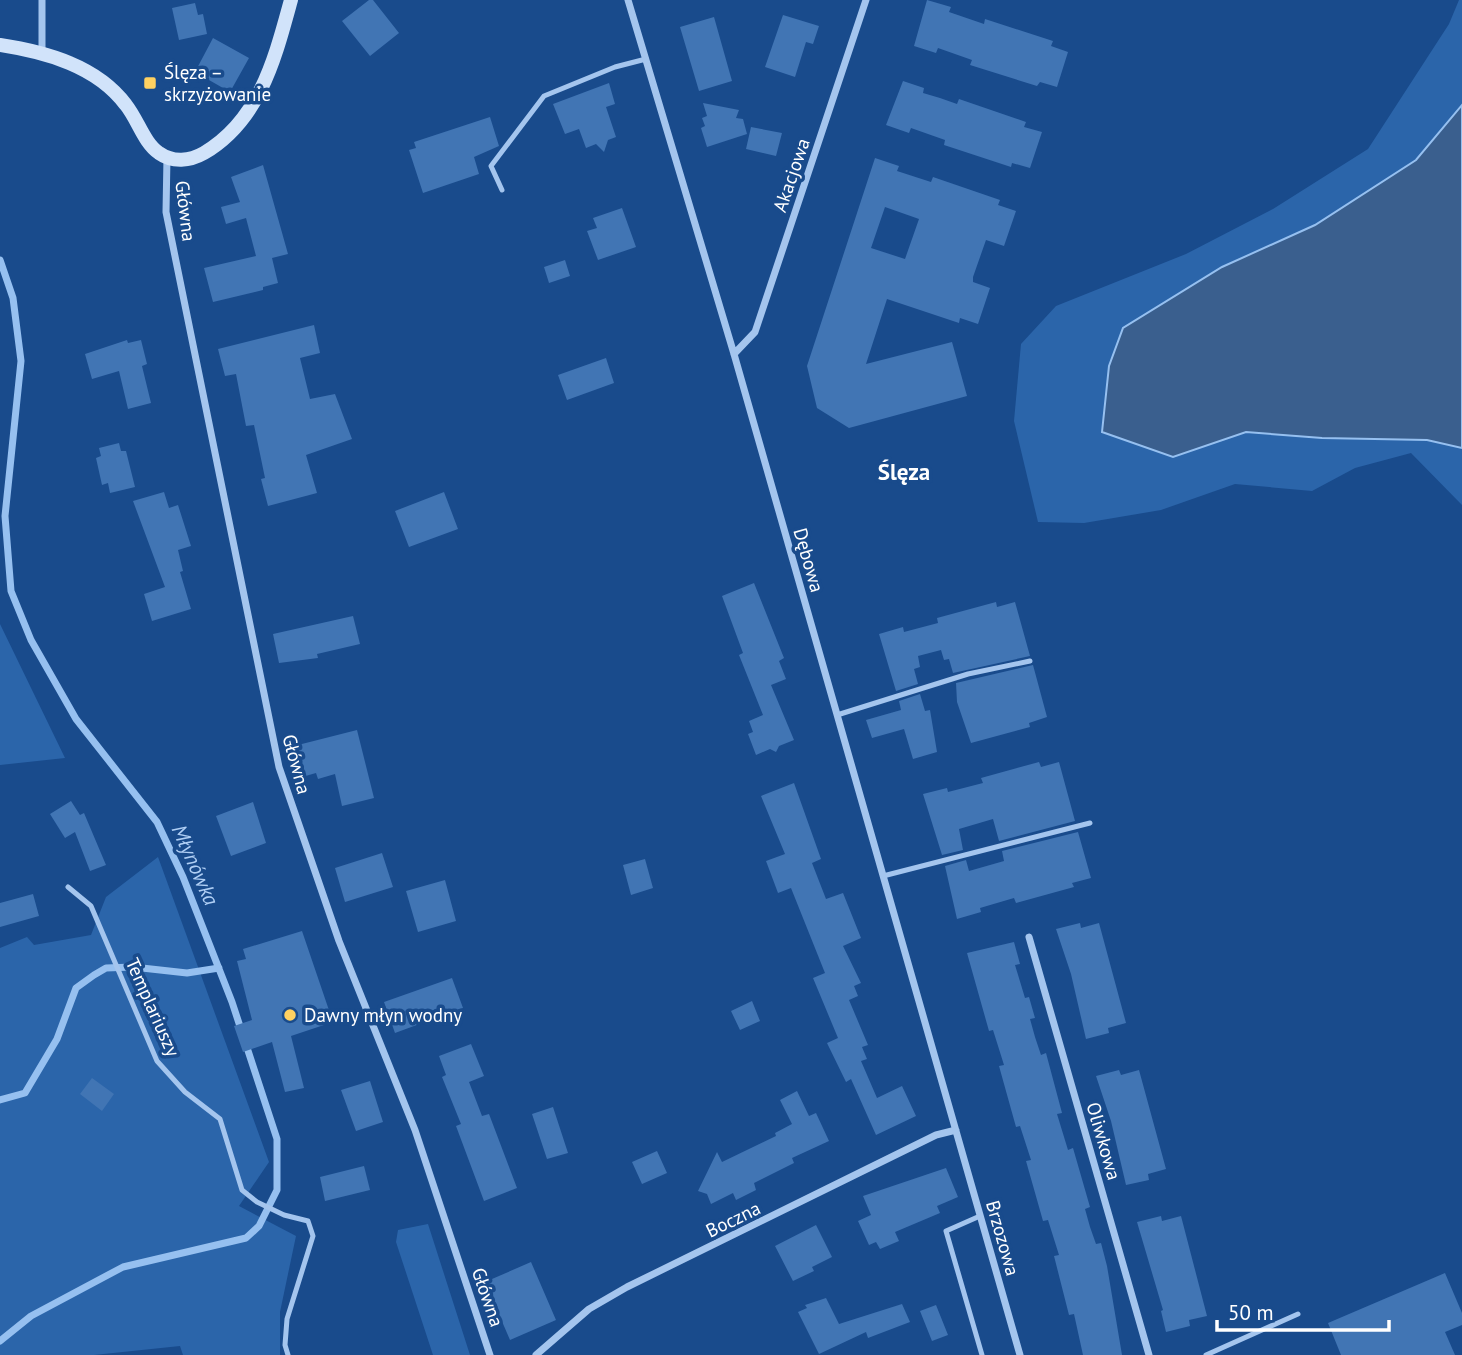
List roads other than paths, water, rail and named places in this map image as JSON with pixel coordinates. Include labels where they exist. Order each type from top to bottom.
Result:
[{"type":"street","points":[[42,0],[42,53]]},
{"type":"street","points":[[3,45],[42,53],[80,68],[111,88],[126,104],[151,146],[167,158],[185,160],[201,155],[217,145],[241,122],[261,92],[291,0]]},
{"type":"street","name":"Dębowa","points":[[628,0],[734,354],[956,1129]]},
{"type":"street","name":"Akacjowa","points":[[734,354],[755,332],[866,0]]},
{"type":"street","name":"Główna","points":[[167,158],[166,212],[279,767],[339,942],[415,1130],[491,1355]]},
{"type":"street","name":"Oliwkowa","points":[[1029,937],[1149,1355]]},
{"type":"street","name":"Brzozowa","points":[[956,1129],[1020,1355]]},
{"type":"street","name":"Boczna","points":[[537,1355],[589,1309],[627,1287],[936,1135],[956,1129]]},
{"type":"lane","points":[[502,190],[491,166],[544,96],[615,67],[646,59]]},
{"type":"lane","points":[[837,715],[968,674],[1030,661]]},
{"type":"lane","points":[[883,876],[1090,823]]},
{"type":"lane","name":"Templariuszy","points":[[68,887],[91,906],[157,1060],[185,1092],[220,1119],[242,1190],[257,1202],[284,1215],[308,1221],[313,1236],[288,1319],[285,1345],[288,1355]]},
{"type":"lane","points":[[981,1216],[946,1231],[982,1355]]},
{"type":"lane","points":[[1206,1355],[1298,1314]]},
{"type":"waterway","name":"Młynówka","points":[[0,260],[13,298],[21,361],[5,516],[11,591],[31,640],[76,719],[157,822],[183,877],[232,1002],[277,1139],[277,1190],[259,1226],[246,1238],[123,1267],[31,1316],[0,1341]]},
{"type":"waterway","points":[[0,1100],[25,1093],[57,1039],[76,988],[94,975],[106,968],[133,967],[187,973],[219,968]]},
{"type":"place","name":"Ślęza – skrzyżowanie","points":[[150,83]]},
{"type":"place","name":"Dawny młyn wodny","points":[[290,1015]]},
{"type":"district","name":"Ślęza","points":[[904,472]]}]
